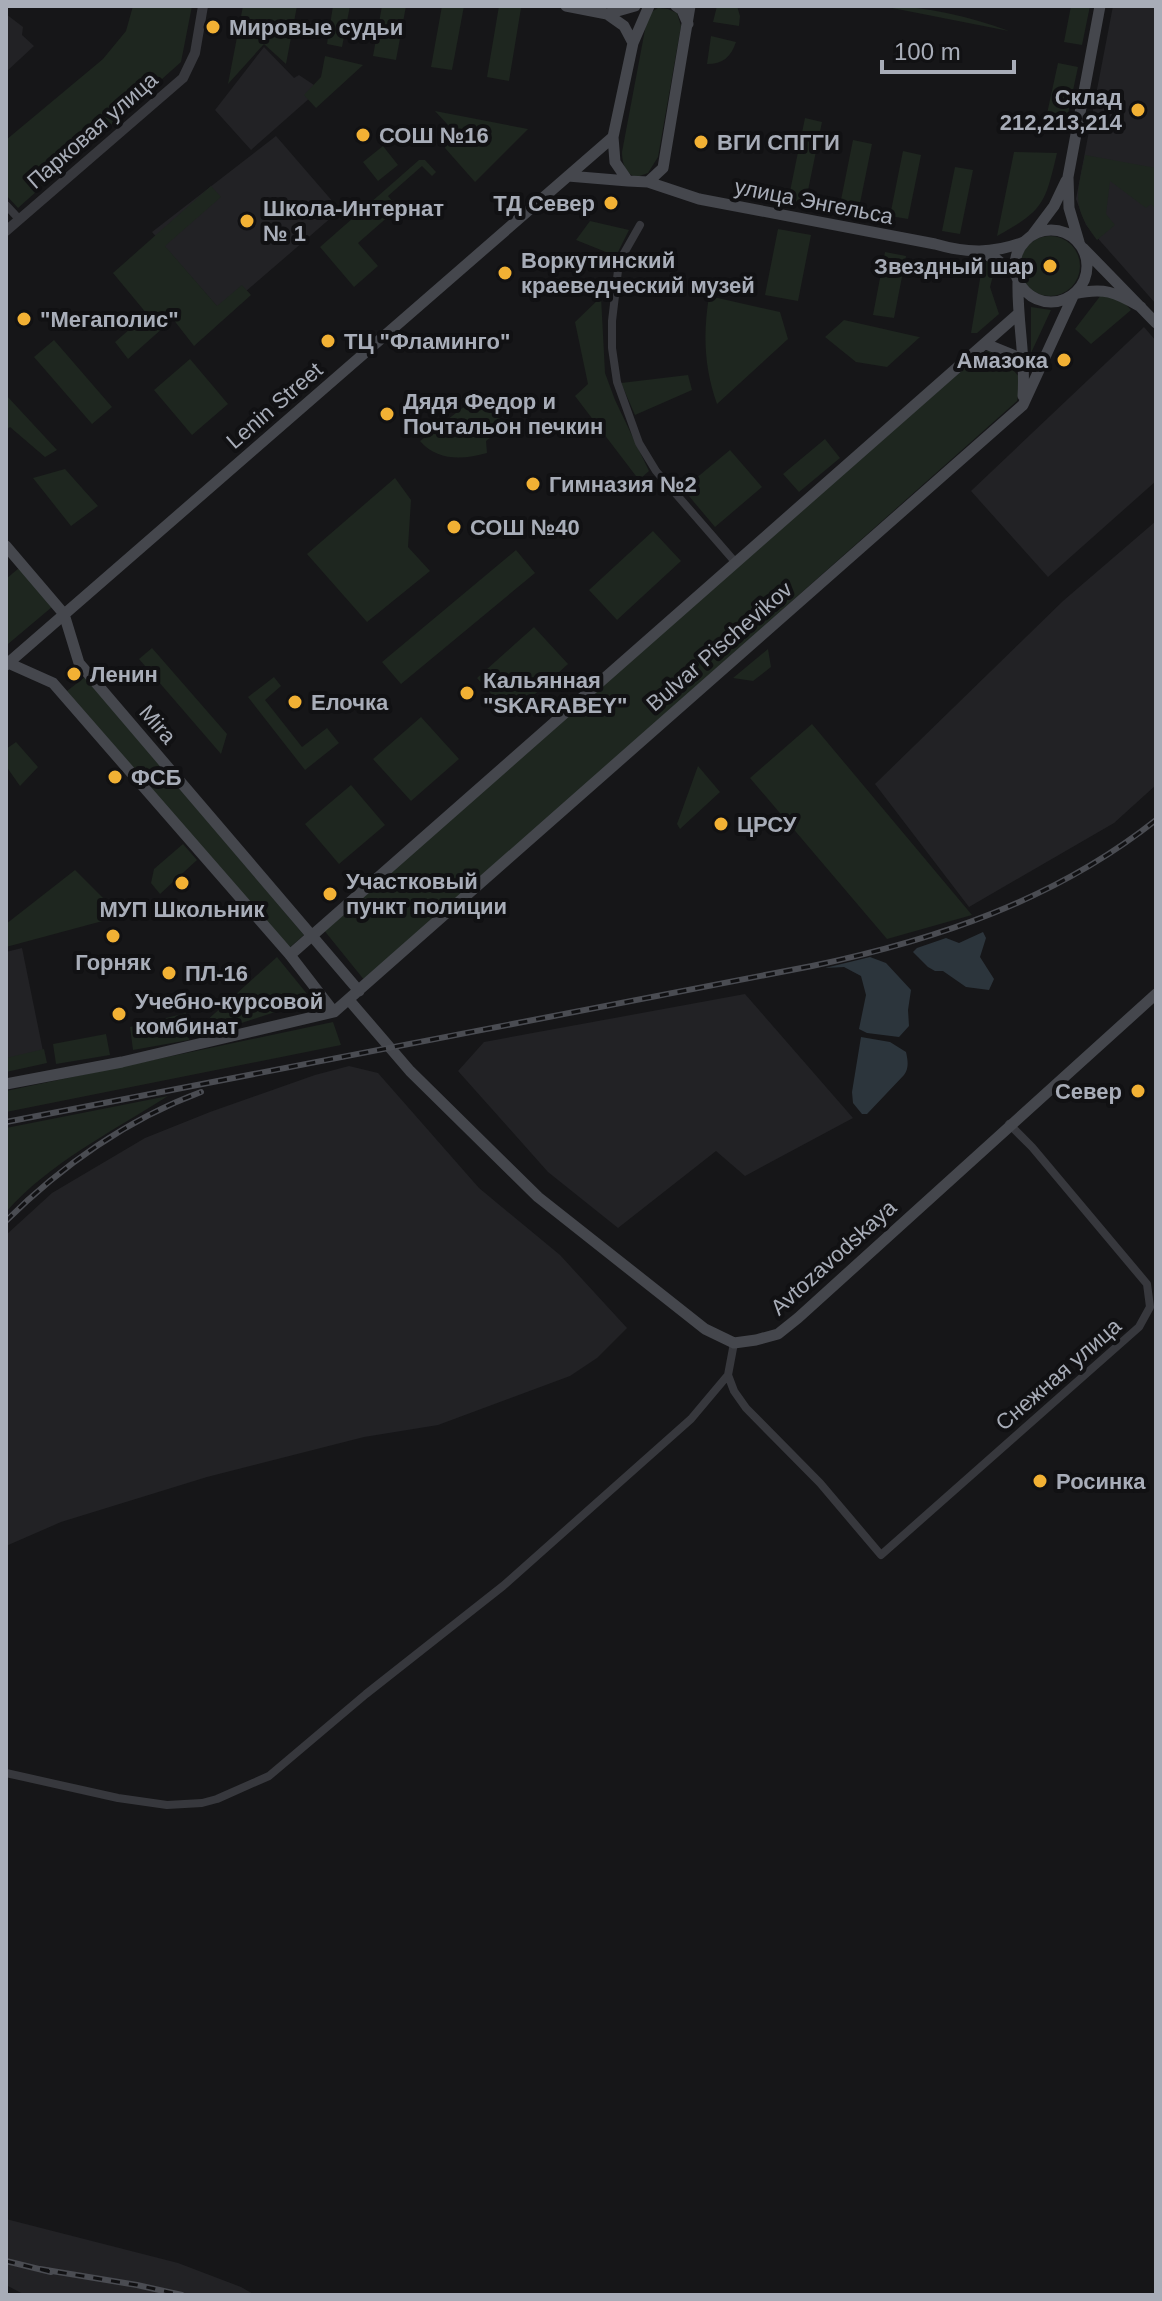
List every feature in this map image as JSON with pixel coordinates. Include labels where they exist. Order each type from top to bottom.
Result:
[{"type":"main road","points":[[566,6],[607,14],[624,26],[633,43]]},
{"type":"main road","points":[[607,14],[635,6]]},
{"type":"main road","points":[[628,181],[615,162],[613,137],[633,43],[649,6]]},
{"type":"main road","points":[[676,6],[682,10],[689,24]]},
{"type":"main road","points":[[670,191],[663,168],[690,6]]},
{"type":"main road","points":[[1023,405],[1025,371],[1017,315],[1016,257],[1054,206],[1068,177],[1100,6]]},
{"type":"main road","name":"Lenin Street","points":[[6,663],[613,137]]},
{"type":"main road","points":[[648,182],[663,168]]},
{"type":"main road","points":[[568,176],[628,181]]},
{"type":"main road","name":"Bulvar Pischevikov","points":[[334,1012],[1023,405],[1085,275],[1086,256],[1069,208],[1068,177]]},
{"type":"main road","name":"улица Энгельса","points":[[628,181],[648,182],[699,199],[935,244],[962,252],[999,249],[1027,239]]},
{"type":"main road","points":[[1027,239],[1040,232],[1061,231],[1081,245],[1156,323]]},
{"type":"main road","name":"улица Энгельса","points":[[974,252],[995,258],[1017,278]]},
{"type":"main road","points":[[1017,278],[1024,291],[1043,302],[1065,300],[1074,294],[1093,290],[1108,291],[1141,307]]},
{"type":"main road","points":[[290,955],[1017,315]]},
{"type":"main road","points":[[986,344],[1013,355],[1025,371]]},
{"type":"main road","name":"Mira","points":[[6,546],[64,614],[79,663],[359,991]]},
{"type":"main road","points":[[6,663],[53,683],[290,955],[334,1012],[122,1062],[6,1084]]},
{"type":"main road","name":"Avtozavodskaya","points":[[734,1343],[778,1334],[1156,994]]},
{"type":"main road","points":[[349,1000],[410,1071],[538,1197],[705,1329],[734,1343]]},
{"type":"street","name":"Парковая улица","points":[[6,231],[183,78],[195,53],[203,6]]},
{"type":"street","points":[[6,205],[19,219]]},
{"type":"street","points":[[640,225],[619,262],[612,321],[617,382],[639,443],[656,471],[736,563]]},
{"type":"street","name":"Снежная улица","points":[[728,1375],[746,1408],[820,1483],[881,1555],[1139,1327],[1150,1307],[1147,1284],[1009,1124]]},
{"type":"street","points":[[6,1773],[118,1798],[167,1805],[217,1799],[269,1776],[366,1694],[503,1586],[691,1419],[728,1375],[734,1343]]},
{"type":"shaded area","points":[[133,6],[192,6],[181,62],[18,208],[6,195],[6,140],[103,59],[126,31]]},
{"type":"shaded area","points":[[243,6],[297,6],[286,64],[264,44],[228,84]]},
{"type":"shaded area","points":[[333,6],[350,6],[342,47],[327,44]]},
{"type":"shaded area","points":[[382,6],[406,6],[396,60],[373,56]]},
{"type":"shaded area","points":[[442,6],[464,6],[452,70],[431,67]]},
{"type":"shaded area","points":[[499,6],[521,8],[509,81],[487,77]]},
{"type":"shaded area","points":[[717,6],[737,6],[739,26],[713,22]]},
{"type":"shaded area","points":[[882,6],[947,13],[1009,31]]},
{"type":"shaded area","points":[[1071,6],[1090,6],[1082,45],[1064,42]]},
{"type":"shaded area","points":[[1113,6],[1156,6],[1156,304],[1086,225],[1076,199]]},
{"type":"shaded area","points":[[658,8],[677,13],[681,26],[658,157],[648,173],[637,177],[627,171],[622,152],[647,19]]},
{"type":"shaded area","points":[[6,14],[23,27],[22,35],[34,46],[6,72]]},
{"type":"shaded area","points":[[711,36],[736,42],[726,59],[707,64]]},
{"type":"shaded area","points":[[264,47],[294,78],[299,75],[320,89],[251,150],[215,110]]},
{"type":"shaded area","points":[[325,56],[363,65],[316,108],[304,95],[321,77]]},
{"type":"shaded area","points":[[1058,63],[1078,67],[1065,128],[1045,123]]},
{"type":"shaded area","points":[[435,111],[528,129],[475,182],[445,148],[448,125]]},
{"type":"shaded area","points":[[805,118],[822,122],[805,205],[788,201]]},
{"type":"shaded area","name":"Школа-Интернат № 1","points":[[276,136],[340,210],[222,312],[152,232]]},
{"type":"shaded area","points":[[853,140],[872,144],[859,208],[840,205]]},
{"type":"shaded area","points":[[383,146],[398,165],[378,181],[363,162]]},
{"type":"shaded area","points":[[903,151],[921,155],[908,219],[890,216]]},
{"type":"shaded area","points":[[1014,152],[1057,153],[1040,204],[1025,219],[997,236]]},
{"type":"shaded area","points":[[1085,155],[1156,168],[1156,209],[1151,204],[1146,208],[1110,181],[1106,214],[1115,225],[1097,240],[1083,218],[1078,199]]},
{"type":"shaded area","points":[[419,160],[425,160],[436,172],[432,176],[422,166],[388,196],[398,208],[358,243],[378,266],[354,287],[320,247]]},
{"type":"shaded area","points":[[955,167],[973,170],[960,234],[942,231]]},
{"type":"shaded area","points":[[211,186],[221,197],[165,246],[217,306],[242,285],[251,295],[194,346],[173,319],[128,359],[115,342],[147,314],[113,273]]},
{"type":"shaded area","points":[[590,221],[629,230],[616,256],[576,240]]},
{"type":"shaded area","points":[[778,229],[811,235],[798,301],[765,295]]},
{"type":"shaded area","points":[[1050,236],[1062,238],[1071,245],[1078,254],[1078,278],[1071,287],[1062,294],[1050,296],[1038,294],[1029,287],[1022,278],[1020,266],[1022,254],[1029,245],[1038,238]]},
{"type":"shaded area","points":[[885,252],[906,256],[894,318],[873,315]]},
{"type":"shaded area","points":[[983,261],[989,262],[994,272],[990,287],[999,314],[977,333],[971,333]]},
{"type":"shaded area","points":[[1101,295],[1117,295],[1131,310],[1091,344],[1075,329]]},
{"type":"shaded area","points":[[709,296],[780,312],[788,339],[717,404],[709,377],[706,350]]},
{"type":"shaded area","points":[[601,297],[605,373],[649,471],[639,480],[575,396],[588,384],[575,322]]},
{"type":"shaded area","points":[[1031,307],[1051,310],[1031,353]]},
{"type":"shaded area","points":[[844,320],[920,337],[887,367],[856,362],[825,337]]},
{"type":"shaded area","points":[[1144,327],[1156,341],[1156,481],[1048,577],[971,491]]},
{"type":"shaded area","points":[[54,340],[112,407],[92,424],[34,357]]},
{"type":"shaded area","points":[[983,352],[999,354],[1021,379],[1017,401],[365,981],[323,929]]},
{"type":"shaded area","points":[[190,359],[228,404],[192,435],[154,390]]},
{"type":"shaded area","points":[[688,375],[692,390],[635,415],[621,383]]},
{"type":"shaded area","points":[[6,395],[57,450],[45,457],[10,427],[6,430]]},
{"type":"shaded area","points":[[479,395],[506,425],[486,441],[487,453],[451,457],[434,452],[420,441]]},
{"type":"shaded area","points":[[825,439],[840,458],[799,492],[783,474]]},
{"type":"shaded area","points":[[730,450],[762,487],[715,527],[683,489]]},
{"type":"shaded area","points":[[65,469],[98,506],[71,526],[33,478]]},
{"type":"shaded area","points":[[395,478],[411,500],[408,547],[430,571],[367,622],[307,554]]},
{"type":"shaded area","points":[[1156,521],[1156,785],[1114,823],[969,907],[875,784],[1063,601]]},
{"type":"shaded area","points":[[653,531],[681,561],[617,620],[589,590]]},
{"type":"shaded area","points":[[516,550],[535,573],[401,684],[382,662]]},
{"type":"shaded area","points":[[19,568],[52,607],[8,644],[6,579]]},
{"type":"shaded area","points":[[534,627],[568,664],[511,716],[477,678]]},
{"type":"shaded area","points":[[152,648],[227,734],[221,754],[139,659]]},
{"type":"shaded area","points":[[768,649],[771,667],[753,681],[733,678]]},
{"type":"shaded area","points":[[85,677],[304,935],[288,949],[67,691]]},
{"type":"shaded area","points":[[274,677],[281,686],[265,700],[302,747],[327,728],[339,743],[305,770],[248,697]]},
{"type":"shaded area","points":[[421,717],[459,759],[411,801],[373,759]]},
{"type":"shaded area","points":[[812,724],[972,915],[887,939],[750,778]]},
{"type":"shaded area","points":[[16,742],[38,767],[20,786],[6,766],[6,749]]},
{"type":"shaded area","points":[[698,766],[720,792],[680,829],[677,824]]},
{"type":"shaded area","points":[[351,785],[385,825],[339,864],[305,824]]},
{"type":"shaded area","points":[[183,844],[197,860],[160,894],[151,883],[154,869]]},
{"type":"shaded area","points":[[75,870],[105,900],[110,919],[6,947],[6,924]]},
{"type":"shaded area","points":[[983,932],[986,938],[980,957],[994,979],[989,990],[966,987],[943,971],[928,967],[913,952],[946,938],[959,943]]},
{"type":"shaded area","points":[[22,948],[43,1051],[6,1059],[6,952]]},
{"type":"shaded area","points":[[277,957],[312,1000],[211,1033],[204,1023]]},
{"type":"shaded area","points":[[870,957],[886,963],[911,990],[909,1026],[899,1037],[859,1029],[866,995],[861,976],[844,967],[825,968]]},
{"type":"shaded area","points":[[745,994],[853,1118],[745,1176],[716,1151],[618,1228],[548,1172],[458,1071],[484,1042]]},
{"type":"shaded area","points":[[186,1013],[189,1040],[133,1050],[130,1027]]},
{"type":"shaded area","points":[[333,1022],[341,1045],[6,1112],[6,1091]]},
{"type":"shaded area","points":[[106,1034],[110,1055],[56,1064],[53,1044]]},
{"type":"shaded area","points":[[861,1037],[890,1042],[906,1052],[908,1061],[904,1075],[867,1114],[862,1114],[853,1103],[852,1092]]},
{"type":"shaded area","points":[[44,1049],[47,1063],[6,1072],[6,1058]]},
{"type":"shaded area","points":[[349,1066],[378,1073],[479,1188],[560,1255],[627,1328],[597,1358],[570,1376],[438,1425],[364,1437],[207,1477],[61,1522],[6,1546],[6,1235],[52,1193],[145,1138],[210,1112]]},
{"type":"shaded area","points":[[168,1096],[62,1163],[6,1212],[6,1128]]},
{"type":"shaded area","points":[[6,2219],[178,2263],[255,2295],[25,2295],[6,2285]]},
{"type":"railway","points":[[6,1122],[858,956],[949,929],[1035,894],[1077,873],[1156,820]]},
{"type":"railway","points":[[6,1221],[49,1181],[97,1146],[147,1116],[201,1092]]},
{"type":"railway","points":[[6,2261],[51,2272]]},
{"type":"railway","points":[[40,2269],[182,2295]]},
{"type":"place","name":"Мировые судьи","points":[[213,27]]},
{"type":"place","name":"Склад 212,213,214","points":[[1138,110]]},
{"type":"place","name":"СОШ №16","points":[[363,135]]},
{"type":"place","name":"ВГИ СПГГИ","points":[[701,142]]},
{"type":"place","name":"ТД Север","points":[[611,203]]},
{"type":"place","name":"Школа-Интернат № 1","points":[[247,221]]},
{"type":"place","name":"Звездный шар","points":[[1050,266]]},
{"type":"place","name":"Воркутинский краеведческий музей","points":[[505,273]]},
{"type":"place","name":"\"Мегаполис\"","points":[[24,319]]},
{"type":"place","name":"ТЦ \"Фламинго\"","points":[[328,341]]},
{"type":"place","name":"Амазока","points":[[1064,360]]},
{"type":"place","name":"Дядя Федор и Почтальон печкин","points":[[387,414]]},
{"type":"place","name":"Гимназия №2","points":[[533,484]]},
{"type":"place","name":"СОШ №40","points":[[454,527]]},
{"type":"place","name":"Ленин","points":[[74,674]]},
{"type":"place","name":"Кальянная \"SKARABEY\"","points":[[467,693]]},
{"type":"place","name":"Елочка","points":[[295,702]]},
{"type":"place","name":"ФСБ","points":[[115,777]]},
{"type":"place","name":"ЦРСУ","points":[[721,824]]},
{"type":"place","name":"МУП Школьник","points":[[182,883]]},
{"type":"place","name":"Участковый пункт полиции","points":[[330,894]]},
{"type":"place","name":"Горняк","points":[[113,936]]},
{"type":"place","name":"ПЛ-16","points":[[169,973]]},
{"type":"place","name":"Учебно-курсовой комбинат","points":[[119,1014]]},
{"type":"place","name":"Север","points":[[1138,1091]]},
{"type":"place","name":"Росинка","points":[[1040,1481]]}]
